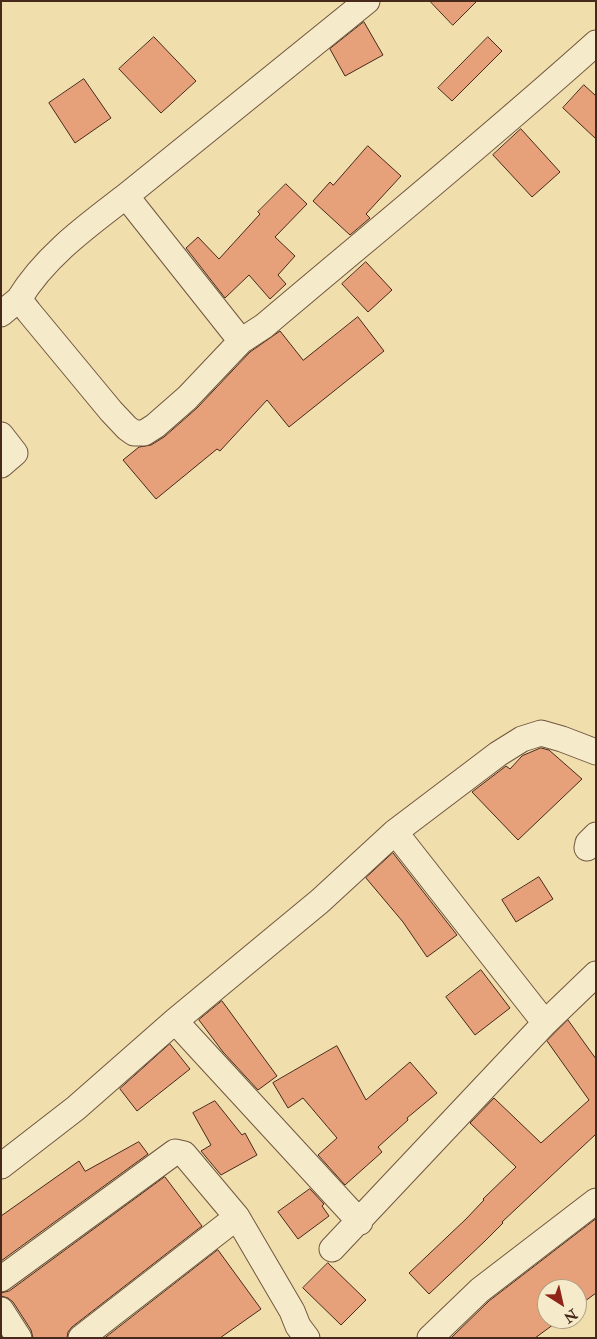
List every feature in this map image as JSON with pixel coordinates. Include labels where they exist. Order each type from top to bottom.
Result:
[{"type":"street","points":[[367,1],[64,245],[10,306],[94,391],[127,428],[134,433],[144,433],[156,426],[187,398],[241,342],[264,326],[518,112],[596,43]]},
{"type":"street","points":[[126,196],[241,342]]},
{"type":"street","points":[[1,435],[15,453],[1,465]]},
{"type":"street","points":[[1,1166],[76,1108],[320,900],[395,832],[498,754],[532,735],[541,733],[562,738],[596,752]]},
{"type":"street","points":[[395,832],[545,1023]]},
{"type":"street","points":[[332,1250],[545,1023],[596,974]]},
{"type":"street","points":[[175,1022],[360,1222]]},
{"type":"street","points":[[1,1279],[175,1152],[184,1154],[238,1217],[292,1312],[296,1334]]},
{"type":"street","points":[[433,1337],[480,1290],[596,1201]]},
{"type":"street","points":[[82,1338],[238,1217]]},
{"type":"street","points":[[1,1310],[19,1338]]},
{"type":"building","points":[[430,1],[477,1],[453,25]]},
{"type":"building","points":[[364,22],[383,55],[345,76],[330,49]]},
{"type":"building","points":[[154,37],[196,81],[161,113],[119,69]]},
{"type":"building","points":[[488,37],[502,51],[452,101],[438,88]]},
{"type":"building","points":[[84,79],[111,118],[75,143],[49,103]]},
{"type":"building","points":[[584,85],[596,96],[596,139],[563,108]]},
{"type":"building","points":[[521,129],[560,172],[532,197],[493,155]]},
{"type":"building","points":[[368,146],[401,176],[366,214],[370,218],[350,235],[313,201],[330,182],[333,185]]},
{"type":"building","points":[[286,184],[307,204],[275,237],[295,256],[278,275],[286,284],[270,299],[249,275],[225,298],[186,248],[198,237],[219,259],[260,214],[258,212]]},
{"type":"building","points":[[366,262],[392,290],[368,312],[342,284]]},
{"type":"building","points":[[358,317],[384,351],[289,427],[267,400],[220,451],[217,449],[156,499],[123,460],[139,447],[151,445],[164,437],[197,408],[250,352],[280,331],[303,360]]},
{"type":"building","points":[[541,748],[549,750],[582,779],[518,840],[472,792],[506,766],[510,769],[522,756]]},
{"type":"building","points":[[393,853],[457,935],[427,957],[403,922],[366,878]]},
{"type":"building","points":[[539,877],[553,899],[516,922],[502,900]]},
{"type":"building","points":[[481,970],[510,1008],[475,1035],[446,997]]},
{"type":"building","points":[[222,1001],[277,1076],[258,1090],[223,1052],[199,1020]]},
{"type":"building","points":[[568,1020],[596,1059],[596,1134],[429,1294],[409,1273],[466,1219],[483,1199],[516,1167],[470,1123],[494,1098],[541,1143],[589,1100],[547,1041]]},
{"type":"building","points":[[170,1044],[190,1069],[137,1111],[120,1089]]},
{"type":"building","points":[[337,1046],[366,1100],[410,1062],[437,1093],[407,1118],[408,1120],[378,1147],[382,1152],[345,1185],[318,1155],[337,1138],[303,1098],[288,1108],[273,1083]]},
{"type":"building","points":[[215,1101],[242,1135],[245,1133],[257,1155],[221,1175],[201,1151],[211,1145],[193,1113]]},
{"type":"building","points":[[139,1142],[148,1154],[1,1261],[1,1216],[79,1161],[85,1171]]},
{"type":"building","points":[[165,1177],[202,1226],[72,1327],[68,1332],[67,1338],[33,1338],[31,1330],[13,1302],[1,1296],[1,1293],[9,1291]]},
{"type":"building","points":[[310,1189],[324,1204],[322,1206],[329,1216],[298,1239],[278,1212]]},
{"type":"building","points":[[596,1219],[596,1293],[587,1300],[587,1279],[537,1279],[537,1329],[547,1329],[535,1338],[451,1338],[489,1301]]},
{"type":"building","points":[[218,1250],[261,1309],[220,1338],[105,1338]]},
{"type":"building","points":[[328,1263],[366,1300],[341,1325],[303,1288]]}]
